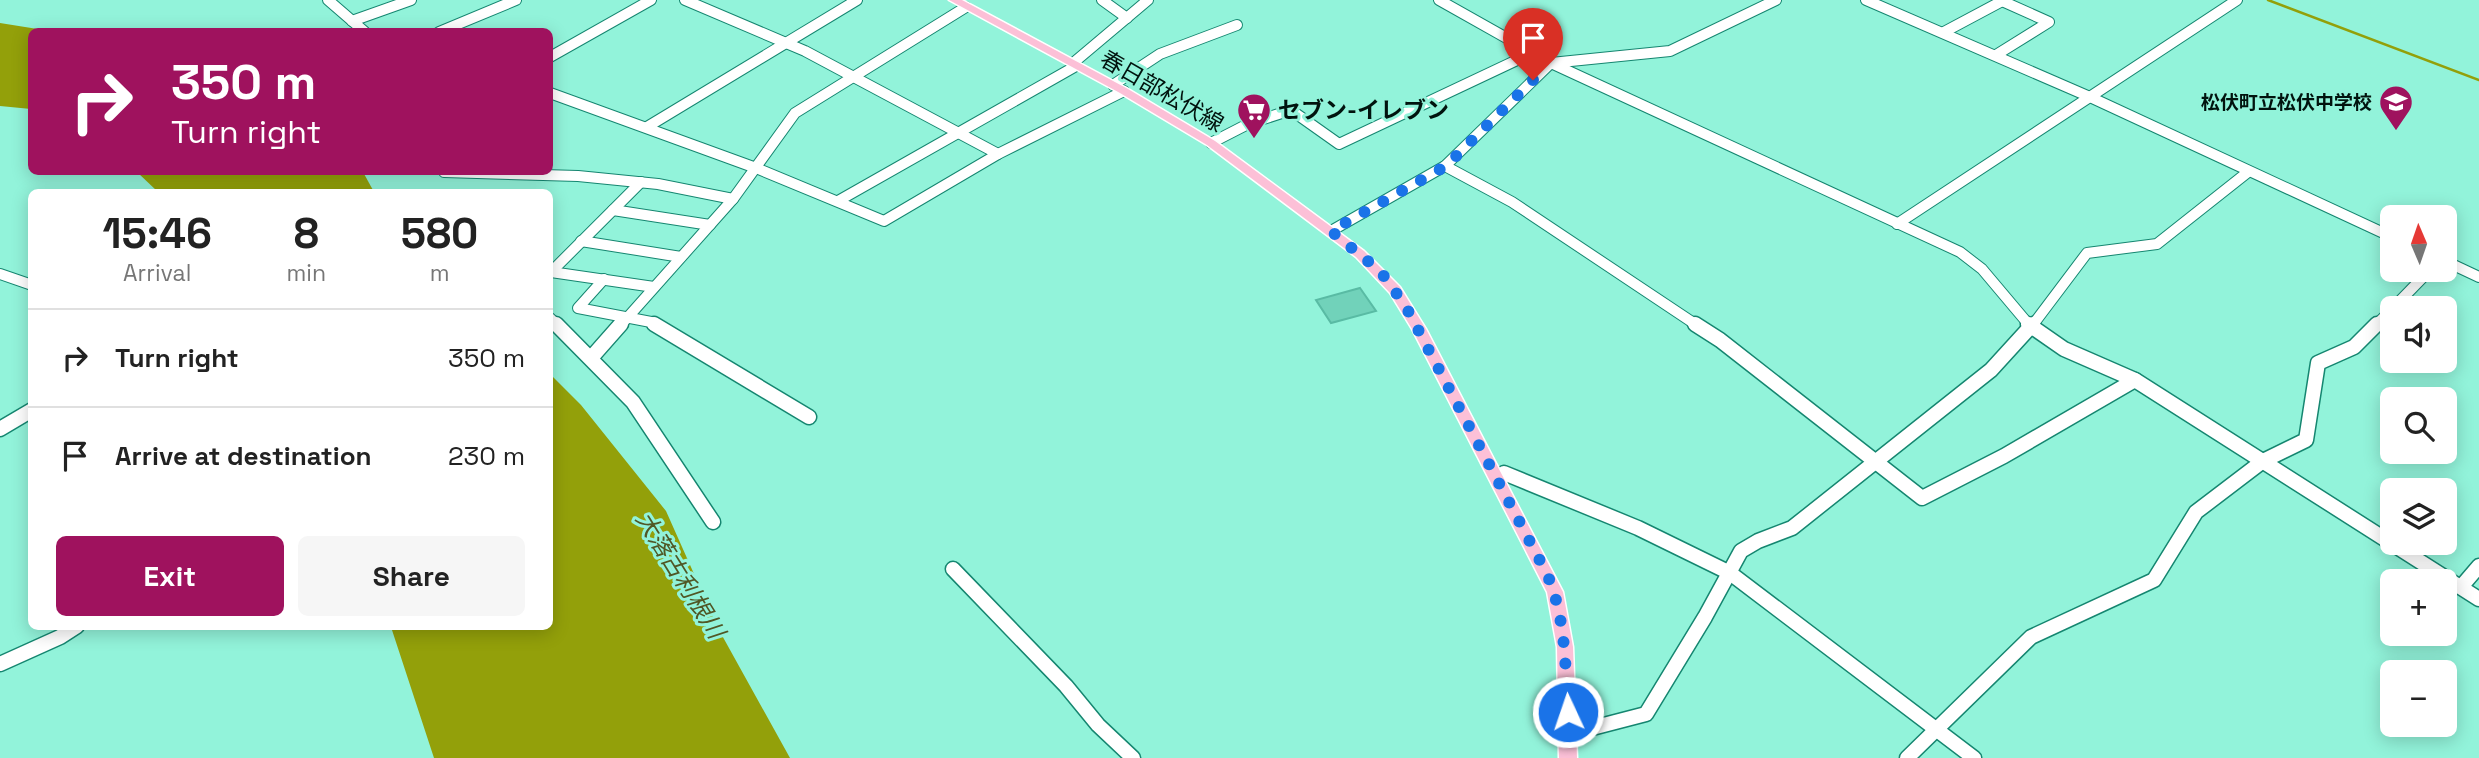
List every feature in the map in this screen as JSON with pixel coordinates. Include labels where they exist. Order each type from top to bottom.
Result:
[{"type":"main road","name":"春日部松伏線","points":[[960,3],[1118,88],[1211,143],[1331,231],[1380,271],[1405,305],[1555,592],[1565,648],[1568,758]]},
{"type":"street","points":[[328,0],[360,28]]},
{"type":"street","points":[[352,21],[411,0]]},
{"type":"street","points":[[449,28],[516,0]]},
{"type":"street","points":[[553,55],[651,0]]},
{"type":"street","points":[[685,0],[717,11],[852,76],[998,154]]},
{"type":"street","points":[[647,127],[858,0]]},
{"type":"street","points":[[1102,0],[1127,18]]},
{"type":"street","points":[[838,201],[1074,65],[1148,0]]},
{"type":"street","points":[[1438,0],[1551,63],[1960,252],[1982,269],[2031,327],[2064,349],[2135,380],[2479,599]]},
{"type":"street","points":[[1331,231],[1446,166],[1551,63],[1670,51],[1776,0]]},
{"type":"street","points":[[1866,0],[2090,97],[2380,232]]},
{"type":"street","points":[[1897,224],[2237,0]]},
{"type":"street","points":[[1944,32],[2003,1],[2049,22],[1996,55]]},
{"type":"street","points":[[591,358],[733,199],[795,113],[960,3]]},
{"type":"street","points":[[553,94],[756,168],[884,220],[1118,88],[1160,54],[1237,25]]},
{"type":"street","points":[[1211,143],[1248,124],[1291,110],[1339,144],[1532,53]]},
{"type":"street","points":[[1446,166],[1511,202],[1720,340],[1922,498],[2004,456],[2135,380]]},
{"type":"street","points":[[1569,734],[1646,714],[1741,551],[1758,541],[1792,528],[1991,370],[2031,327],[2087,253],[2157,244],[2248,172]]},
{"type":"street","points":[[544,175],[642,182],[733,199]]},
{"type":"street","points":[[553,269],[642,182]]},
{"type":"street","points":[[613,210],[710,225]]},
{"type":"street","points":[[581,241],[681,257]]},
{"type":"street","points":[[2457,267],[2479,277]]},
{"type":"street","points":[[553,272],[654,287]]},
{"type":"street","points":[[0,274],[28,284]]},
{"type":"street","points":[[604,279],[578,308],[651,323],[809,417]]},
{"type":"street","points":[[2405,296],[2418,282]]},
{"type":"street","points":[[553,321],[633,402],[713,522]]},
{"type":"street","points":[[1907,758],[2031,637],[2154,580],[2196,512],[2263,461],[2306,440],[2318,363],[2354,347],[2380,321]]},
{"type":"street","points":[[0,429],[28,412]]},
{"type":"street","points":[[1504,473],[1639,528],[1730,573],[1974,758]]},
{"type":"street","points":[[2461,587],[2479,566]]},
{"type":"street","points":[[953,569],[1066,686],[1098,725],[1133,758]]},
{"type":"street","points":[[0,664],[71,630]]},
{"type":"water","points":[[0,23],[31,28],[28,28],[28,109],[0,106]]},
{"type":"water","points":[[140,175],[365,175],[372,189],[155,189]]},
{"type":"water","name":"大落古利根川","points":[[553,377],[581,405],[666,511],[719,630],[790,758],[434,758],[392,630],[553,630]]},
{"type":"building","points":[[1360,288],[1376,311],[1331,323],[1316,300]]},
{"type":"waterway","points":[[2268,0],[2479,80]]},
{"type":"place","name":"松伏町立松伏中学校","points":[[2396,132]]},
{"type":"place","name":"セブン-イレブン","points":[[1254,140]]},
{"type":"route","points":[[1533,80],[1446,166],[1331,231],[1380,271],[1405,305],[1547,574],[1555,592],[1565,648],[1568,712]]}]
